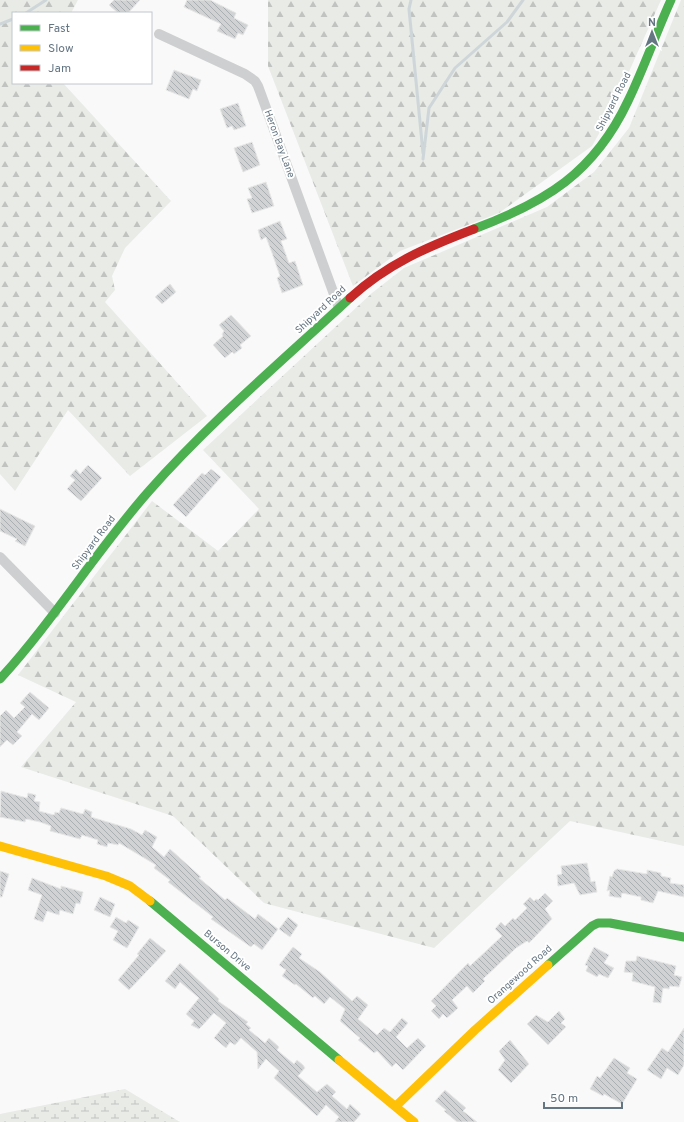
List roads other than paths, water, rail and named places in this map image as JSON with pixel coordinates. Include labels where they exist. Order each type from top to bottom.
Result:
[{"type":"street","name":"Shipyard Road","points":[[0,679],[55,613],[129,515],[182,456],[339,308],[377,275],[398,262],[519,212],[548,195],[580,170],[608,138],[622,115],[672,0]]},
{"type":"street","name":"Heron Bay Lane","points":[[159,34],[245,74],[258,86],[339,308]]},
{"type":"street","points":[[0,557],[55,613]]},
{"type":"street","name":"Burson Drive","points":[[0,846],[106,876],[130,886],[414,1122]]},
{"type":"street","name":"Orangewood Road","points":[[396,1106],[475,1030],[592,926],[598,923],[610,923],[684,937]]},
{"type":"waterway","points":[[28,12],[46,0]]},
{"type":"waterway","points":[[411,0],[409,9],[423,153]]},
{"type":"waterway","points":[[423,159],[429,108],[455,68],[507,22],[523,0]]},
{"type":"waterway","points":[[0,24],[12,19]]}]
